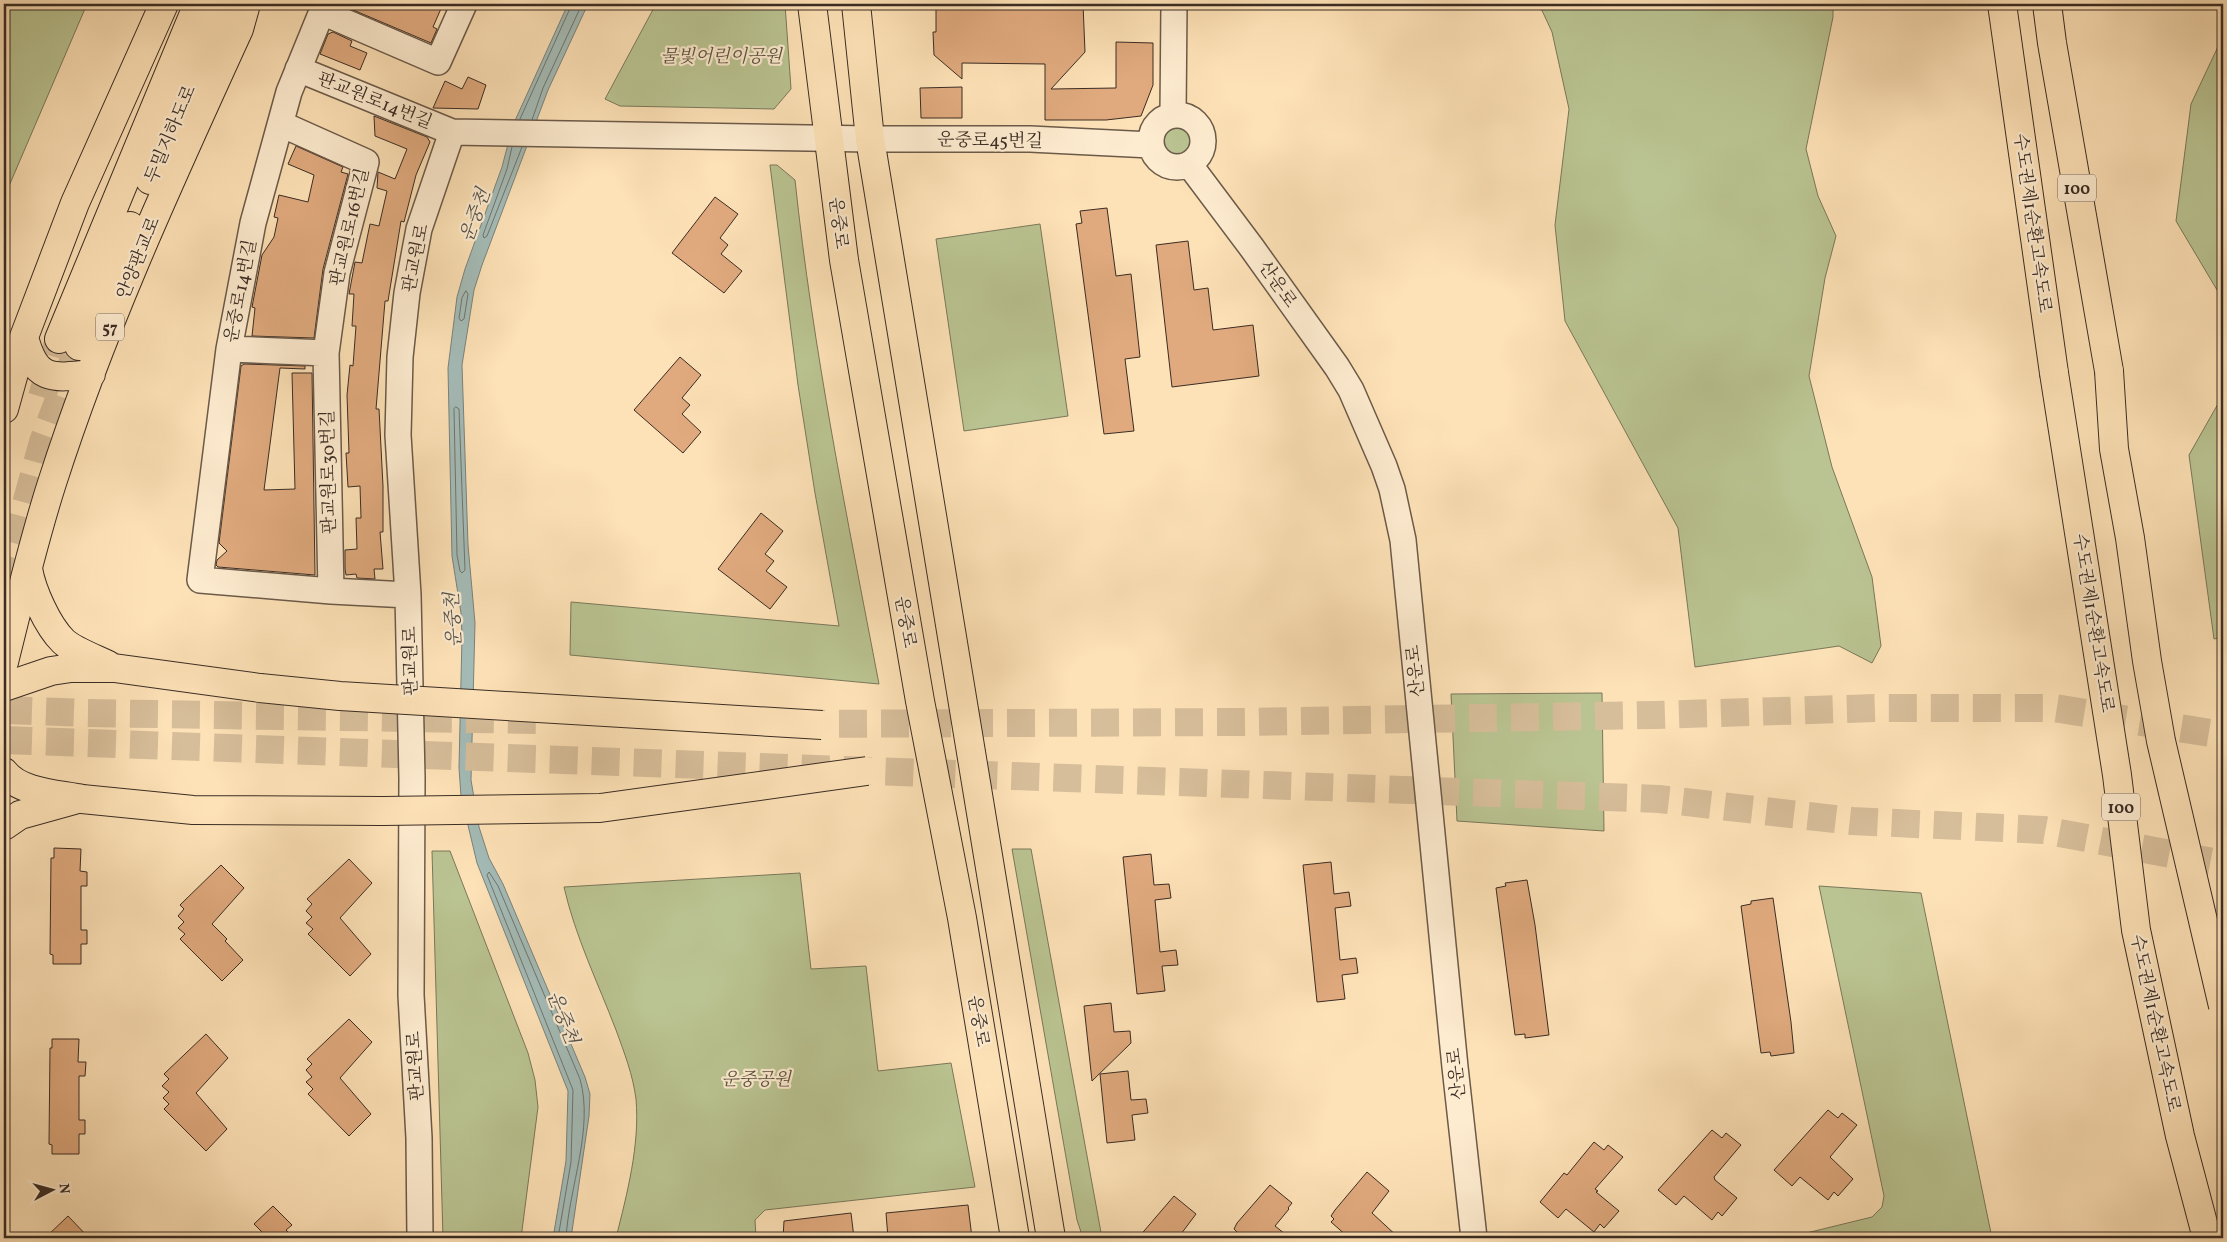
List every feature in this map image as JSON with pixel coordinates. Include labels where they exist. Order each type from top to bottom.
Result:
[{"type":"main road","points":[[4,409],[24,336],[75,203],[164,4]]},
{"type":"main road","name":"두밀지하도로","points":[[198,4],[69,343],[226,4]]},
{"type":"main road","name":"안양판교로","points":[[4,662],[52,483],[91,374],[155,213],[239,29],[246,4]]},
{"type":"main road","name":"운중로","points":[[812,4],[844,260],[920,701],[962,918],[1015,1238]]},
{"type":"main road","name":"운중로","points":[[856,4],[870,139],[1051,1238]]},
{"type":"main road","name":"수도권제1순환고속도로","points":[[2002,4],[2054,373],[2117,775],[2136,930],[2180,1136],[2207,1238]]},
{"type":"main road","name":"100","points":[[2047,4],[2052,44],[2109,372],[2114,449],[2130,538],[2146,661],[2161,741],[2223,1006]]},
{"type":"main road","points":[[24,336],[29,358],[43,374],[64,378],[91,374]]},
{"type":"main road","points":[[28,569],[30,585],[42,611],[64,642],[114,668]]},
{"type":"main road","points":[[4,687],[51,671],[71,668],[114,668],[260,688],[340,696],[822,724]]},
{"type":"main road","points":[[4,772],[7,776],[28,788],[82,799],[193,810],[383,811],[600,808],[867,771]]},
{"type":"main road","points":[[4,826],[20,814],[82,799]]},
{"type":"street","name":"운중로14번길","points":[[330,591],[200,580],[229,349],[253,224],[280,124],[298,68],[324,8],[438,62],[464,4]]},
{"type":"street","points":[[1173,115],[1174,4]]},
{"type":"street","name":"판교원로14번길","points":[[298,68],[452,132]]},
{"type":"street","points":[[1173,115],[1189,118],[1200,129],[1202,145],[1195,160],[1181,167],[1165,164],[1154,153],[1151,145],[1154,129],[1158,123],[1173,115]]},
{"type":"street","name":"판교원로16번길","points":[[280,124],[366,162],[347,229],[337,274],[326,354]]},
{"type":"street","points":[[452,132],[828,138]]},
{"type":"street","name":"판교원로","points":[[420,1238],[418,1131],[411,995],[412,778],[408,595],[398,435],[400,357],[407,293],[419,229],[452,132]]},
{"type":"street","name":"운중로45번길","points":[[828,138],[1030,139],[1151,145]]},
{"type":"street","name":"산운로","points":[[1189,164],[1337,367],[1373,438],[1392,490],[1405,557],[1456,1076],[1474,1238]]},
{"type":"street","points":[[229,349],[326,354]]},
{"type":"street","name":"판교원로30번길","points":[[326,354],[330,591]]},
{"type":"street","points":[[330,591],[408,595]]},
{"type":"green space","points":[[4,4],[87,4],[9,186],[4,205]]},
{"type":"green space","name":"물빛어린이공원","points":[[656,4],[785,4],[791,89],[774,109],[620,106],[605,99]]},
{"type":"green space","points":[[1539,4],[1833,4],[1833,17],[1806,149],[1818,196],[1836,236],[1825,278],[1809,376],[1832,467],[1872,577],[1881,646],[1872,663],[1839,646],[1695,667],[1678,528],[1565,321],[1555,225],[1569,109],[1552,32]]},
{"type":"green space","points":[[2223,36],[2223,300],[2176,221],[2191,104]]},
{"type":"green space","points":[[1177,125],[1183,126],[1188,130],[1192,135],[1192,147],[1188,152],[1183,156],[1177,157],[1171,156],[1166,152],[1162,147],[1161,141],[1162,135],[1166,130],[1171,126]]},
{"type":"green space","points":[[770,165],[777,165],[795,180],[802,244],[821,370],[879,684],[570,655],[571,602],[839,626],[798,385]]},
{"type":"green space","points":[[1040,224],[1068,416],[964,431],[936,239]]},
{"type":"green space","points":[[2223,395],[2223,637],[2214,639],[2189,455]]},
{"type":"green space","points":[[1602,693],[1604,831],[1457,821],[1451,694]]},
{"type":"green space","points":[[1012,849],[1031,849],[1102,1238],[1083,1238],[1077,1220]]},
{"type":"green space","points":[[432,851],[450,851],[528,1053],[535,1080],[538,1107],[521,1238],[443,1238]]},
{"type":"green space","name":"운중공원","points":[[800,873],[811,969],[866,966],[878,1071],[951,1063],[975,1187],[765,1210],[755,1220],[756,1238],[616,1238],[634,1152],[637,1116],[636,1099],[625,1055],[581,941],[564,887]]},
{"type":"green space","points":[[1819,886],[1921,893],[1992,1238],[1786,1238],[1872,1217],[1882,1207],[1884,1196]]},
{"type":"water","points":[[568,4],[588,4],[548,90],[482,265],[474,290],[462,365],[468,545],[475,623],[471,780],[479,827],[489,858],[503,884],[585,1077],[590,1094],[589,1116],[571,1238],[553,1238],[566,1161],[568,1091],[477,863],[461,796],[459,768],[462,636],[461,613],[452,556],[448,368],[457,297],[465,269],[502,167],[513,125]]},
{"type":"building","points":[[339,4],[443,4],[433,27],[437,29],[431,43]]},
{"type":"building","points":[[936,4],[1083,4],[1085,52],[1051,89],[1116,88],[1116,42],[1153,43],[1153,85],[1141,116],[1106,120],[1045,120],[1045,64],[962,63],[962,79],[934,55],[933,32],[936,32]]},
{"type":"building","points":[[333,32],[352,41],[350,46],[367,53],[360,70],[320,54],[328,34]]},
{"type":"building","points":[[468,77],[486,85],[478,109],[433,108],[445,81],[462,89]]},
{"type":"building","points":[[962,87],[962,118],[921,118],[920,88]]},
{"type":"building","points":[[374,116],[427,137],[430,142],[416,175],[404,222],[401,221],[388,301],[385,301],[376,409],[379,409],[383,486],[383,532],[380,532],[383,569],[374,569],[375,579],[357,578],[356,574],[346,575],[345,569],[345,550],[357,549],[356,518],[361,518],[360,486],[348,487],[346,453],[349,453],[347,395],[350,365],[353,366],[356,326],[352,326],[354,294],[349,294],[355,262],[362,263],[370,224],[379,226],[387,191],[377,188],[378,172],[395,179],[407,149],[375,136]]},
{"type":"building","points":[[296,146],[343,167],[341,172],[348,174],[323,269],[314,338],[252,336],[255,308],[252,307],[262,255],[274,237],[278,218],[274,217],[279,195],[308,202],[314,175],[288,164]]},
{"type":"building","points":[[715,197],[738,214],[720,238],[728,245],[721,254],[742,271],[724,293],[672,253]]},
{"type":"building","points":[[1107,208],[1116,276],[1131,274],[1140,357],[1125,359],[1134,431],[1104,434],[1076,224],[1082,223],[1080,211]]},
{"type":"building","points":[[1188,241],[1194,290],[1208,288],[1213,330],[1253,325],[1259,376],[1172,387],[1156,245]]},
{"type":"building","points":[[680,357],[701,375],[682,398],[690,405],[682,414],[701,432],[683,453],[634,410]]},
{"type":"building","points":[[244,364],[305,366],[305,369],[280,368],[264,490],[295,489],[292,373],[312,373],[315,575],[218,567],[216,565],[217,560],[227,551],[219,543],[241,366]]},
{"type":"building","points":[[761,513],[783,531],[765,554],[774,561],[766,571],[787,587],[770,609],[718,569]]},
{"type":"building","points":[[54,848],[81,849],[80,871],[87,872],[87,886],[81,886],[81,930],[87,930],[87,944],[81,944],[81,964],[53,964],[53,955],[50,954],[51,858],[54,858]]},
{"type":"building","points":[[1151,854],[1154,885],[1169,884],[1171,898],[1155,900],[1160,952],[1176,950],[1178,965],[1162,966],[1165,991],[1137,994],[1123,857]]},
{"type":"building","points":[[349,859],[372,883],[340,918],[371,954],[350,976],[308,934],[313,929],[306,923],[312,917],[306,911],[312,904],[307,899]]},
{"type":"building","points":[[1331,862],[1334,894],[1349,892],[1351,906],[1335,908],[1340,960],[1356,958],[1358,973],[1342,975],[1345,999],[1317,1002],[1303,865]]},
{"type":"building","points":[[221,865],[244,888],[212,924],[227,939],[225,941],[243,960],[222,981],[180,939],[185,934],[178,928],[184,922],[178,916],[184,909],[180,905]]},
{"type":"building","points":[[1527,880],[1535,925],[1549,1035],[1525,1038],[1525,1034],[1515,1035],[1496,888],[1506,886],[1505,883]]},
{"type":"building","points":[[1773,898],[1794,1053],[1771,1056],[1770,1052],[1761,1053],[1741,906],[1751,904],[1751,901]]},
{"type":"building","points":[[1111,1003],[1114,1032],[1130,1031],[1131,1043],[1092,1081],[1084,1006]]},
{"type":"building","points":[[349,1019],[372,1042],[340,1078],[371,1114],[349,1136],[308,1094],[313,1089],[306,1082],[312,1077],[306,1070],[312,1064],[307,1059]]},
{"type":"building","points":[[206,1034],[228,1058],[196,1093],[227,1129],[206,1151],[164,1109],[169,1104],[163,1098],[169,1092],[162,1086],[169,1079],[164,1074]]},
{"type":"building","points":[[52,1039],[79,1039],[78,1062],[86,1062],[85,1076],[79,1076],[79,1120],[85,1120],[85,1134],[79,1134],[79,1154],[52,1154],[52,1145],[49,1144],[50,1048],[52,1048]]},
{"type":"building","points":[[1128,1071],[1131,1100],[1146,1099],[1148,1113],[1132,1115],[1135,1140],[1107,1143],[1100,1074]]},
{"type":"building","points":[[1828,1110],[1838,1118],[1842,1113],[1857,1125],[1830,1157],[1853,1179],[1838,1196],[1834,1192],[1828,1200],[1800,1177],[1792,1186],[1774,1170]]},
{"type":"building","points":[[1712,1130],[1722,1138],[1726,1133],[1741,1145],[1714,1177],[1715,1180],[1737,1198],[1722,1216],[1718,1212],[1712,1220],[1684,1196],[1676,1205],[1658,1190]]},
{"type":"building","points":[[1594,1142],[1604,1150],[1608,1145],[1623,1157],[1595,1189],[1598,1191],[1596,1192],[1619,1211],[1604,1228],[1600,1224],[1594,1232],[1566,1209],[1558,1218],[1540,1202],[1564,1173],[1567,1175]]},
{"type":"building","points":[[1367,1172],[1389,1191],[1372,1213],[1399,1238],[1359,1238],[1352,1233],[1348,1237],[1331,1222],[1334,1219],[1331,1216],[1335,1210]]},
{"type":"building","points":[[1270,1185],[1292,1203],[1275,1226],[1290,1238],[1231,1238],[1237,1232],[1234,1229],[1237,1223]]},
{"type":"building","points":[[1174,1196],[1196,1214],[1178,1238],[1138,1238]]},
{"type":"building","points":[[968,1205],[972,1238],[888,1238],[886,1213]]},
{"type":"building","points":[[273,1206],[292,1225],[286,1230],[294,1238],[268,1238],[254,1224]]},
{"type":"building","points":[[851,1213],[854,1238],[783,1238],[784,1221]]},
{"type":"building","points":[[68,1216],[89,1238],[45,1238]]},
{"type":"tunnel","points":[[42,397],[59,339]]},
{"type":"tunnel","points":[[4,584],[43,442],[79,346]]},
{"type":"tunnel","points":[[797,724],[1241,722],[1655,715],[1875,708],[2054,708],[2223,735]]},
{"type":"tunnel","points":[[4,710],[537,720]]},
{"type":"tunnel","points":[[4,740],[1659,799],[1852,821],[2044,830],[2223,864]]},
{"type":"water label","name":"운중천","points":[[474,215]]},
{"type":"water label","name":"운중천","points":[[452,620]]},
{"type":"water label","name":"운중천","points":[[564,1017]]}]
